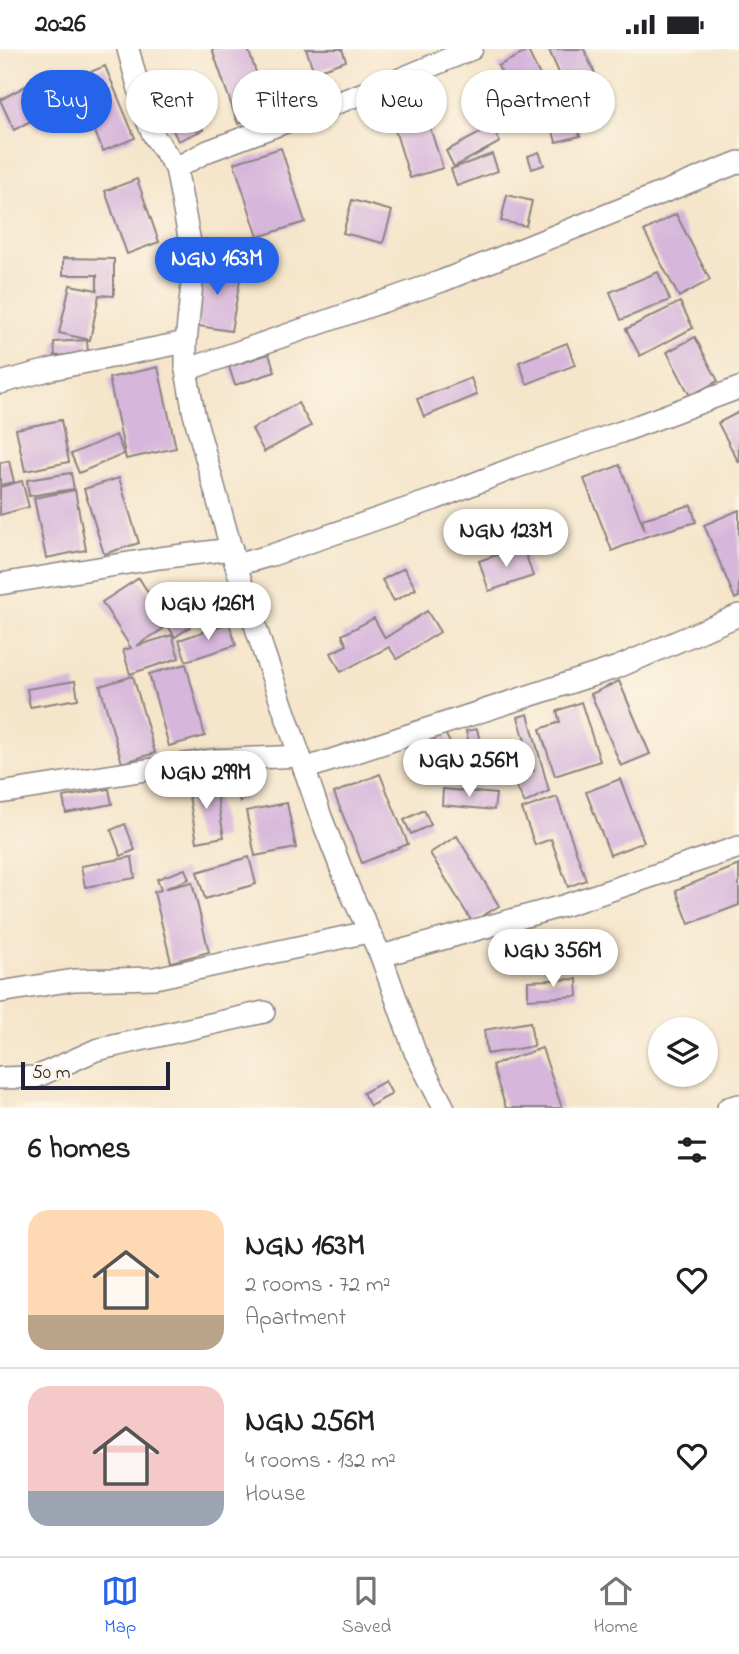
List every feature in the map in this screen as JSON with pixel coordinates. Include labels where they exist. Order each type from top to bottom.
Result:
[{"type":"street","points":[[128,49],[153,137],[176,168],[194,264],[186,342],[186,370],[198,427],[234,557],[302,762],[349,891],[381,956],[415,1052],[444,1108]]},
{"type":"street","points":[[176,168],[208,151],[472,49]]},
{"type":"street","points":[[186,370],[442,281],[739,162]]},
{"type":"street","points":[[0,383],[186,342]]},
{"type":"street","points":[[0,584],[159,558],[272,555],[436,499],[514,468],[739,388]]},
{"type":"street","points":[[0,793],[210,760],[302,762],[618,667],[739,615]]},
{"type":"street","points":[[381,956],[566,905],[739,847]]},
{"type":"street","points":[[0,992],[74,980],[155,978],[368,932]]},
{"type":"street","points":[[0,1078],[36,1077],[96,1050],[264,1012]]},
{"type":"street","points":[[728,1108],[739,1105]]},
{"type":"building","points":[[212,49],[248,49],[255,70],[232,70],[232,107]]},
{"type":"building","points":[[306,49],[342,49],[346,61],[313,70]]},
{"type":"building","points":[[584,49],[593,70],[558,70],[549,50]]},
{"type":"building","points":[[528,51],[537,70],[500,70],[498,66]]},
{"type":"building","points":[[112,83],[126,116],[126,133],[133,133],[135,138],[103,151],[96,133],[112,133]]},
{"type":"building","points":[[21,88],[21,126],[14,130],[0,100]]},
{"type":"building","points":[[174,133],[196,133],[178,141]]},
{"type":"building","points":[[396,133],[432,133],[443,168],[410,178]]},
{"type":"building","points":[[480,133],[495,133],[500,142],[454,167],[446,151]]},
{"type":"building","points":[[554,133],[579,133],[580,136],[556,142]]},
{"type":"building","points":[[281,148],[305,222],[258,237],[234,163]]},
{"type":"building","points":[[539,152],[544,165],[532,169],[528,156]]},
{"type":"building","points":[[492,154],[498,171],[457,186],[451,169]]},
{"type":"building","points":[[137,179],[159,242],[127,254],[105,191]]},
{"type":"building","points":[[507,195],[532,201],[526,226],[501,221]]},
{"type":"building","points":[[352,200],[392,211],[383,243],[343,233]]},
{"type":"building","points":[[676,214],[710,280],[679,297],[644,231]]},
{"type":"building","points":[[63,258],[114,259],[114,296],[99,295],[90,340],[59,333],[70,285],[97,290],[97,275],[63,275]]},
{"type":"building","points":[[203,262],[242,269],[231,331],[192,325]]},
{"type":"building","points":[[658,272],[670,300],[621,320],[610,292]]},
{"type":"building","points":[[680,302],[693,328],[640,356],[626,329]]},
{"type":"building","points":[[695,337],[718,381],[690,396],[667,352]]},
{"type":"building","points":[[87,340],[88,354],[55,356],[54,342]]},
{"type":"building","points":[[567,343],[575,365],[527,384],[519,362]]},
{"type":"building","points":[[269,354],[275,372],[235,385],[229,367]]},
{"type":"building","points":[[158,367],[176,448],[126,459],[109,378]]},
{"type":"building","points":[[471,378],[477,395],[424,417],[417,399]]},
{"type":"building","points":[[298,403],[311,426],[264,452],[252,429]]},
{"type":"building","points":[[739,412],[739,463],[718,423]]},
{"type":"building","points":[[61,420],[69,462],[25,471],[16,429]]},
{"type":"building","points":[[116,435],[124,454],[79,473],[71,454]]},
{"type":"building","points":[[9,461],[14,482],[0,485],[0,463]]},
{"type":"building","points":[[620,465],[645,531],[642,519],[691,505],[696,522],[647,536],[612,551],[584,479]]},
{"type":"building","points":[[71,473],[74,489],[29,496],[27,480]]},
{"type":"building","points":[[119,478],[139,543],[104,554],[84,489]]},
{"type":"building","points":[[22,481],[29,507],[0,515],[0,487]]},
{"type":"building","points":[[75,490],[86,550],[46,558],[34,498]]},
{"type":"building","points":[[739,510],[739,597],[735,599],[704,525]]},
{"type":"building","points":[[523,546],[533,576],[489,591],[479,561]]},
{"type":"building","points":[[404,568],[416,589],[394,601],[382,580]]},
{"type":"building","points":[[139,578],[169,625],[136,646],[172,635],[179,658],[130,674],[123,650],[131,648],[102,602]]},
{"type":"building","points":[[427,611],[440,632],[397,659],[389,647],[341,672],[331,653],[347,645],[342,635],[374,618],[385,638]]},
{"type":"building","points":[[183,616],[190,627],[175,637],[168,626]]},
{"type":"building","points":[[229,623],[236,645],[186,661],[179,640]]},
{"type":"building","points":[[186,664],[205,736],[169,746],[149,674]]},
{"type":"building","points":[[133,676],[155,753],[122,763],[100,686]]},
{"type":"building","points":[[75,681],[78,699],[30,707],[27,689]]},
{"type":"building","points":[[619,681],[650,754],[621,766],[591,694]]},
{"type":"building","points":[[581,702],[600,761],[555,776],[540,729],[560,722],[557,711]]},
{"type":"building","points":[[528,714],[549,791],[525,803],[499,754],[519,743],[534,772],[518,717]]},
{"type":"building","points":[[477,729],[485,763],[474,766],[466,731]]},
{"type":"building","points":[[445,733],[452,747],[441,753],[434,739]]},
{"type":"building","points":[[246,760],[256,773],[244,782],[252,793],[241,802],[222,776]]},
{"type":"building","points":[[380,774],[408,844],[362,863],[334,793]]},
{"type":"building","points":[[214,779],[224,837],[197,842],[187,785]]},
{"type":"building","points":[[620,779],[644,842],[610,855],[586,792]]},
{"type":"building","points":[[109,789],[112,804],[66,813],[63,797]]},
{"type":"building","points":[[443,789],[496,794],[494,810],[442,805]]},
{"type":"building","points":[[557,797],[586,880],[568,887],[551,839],[535,845],[522,809]]},
{"type":"building","points":[[287,803],[296,848],[255,856],[246,811]]},
{"type":"building","points":[[424,810],[431,825],[411,834],[404,820]]},
{"type":"building","points":[[125,824],[135,850],[121,856],[111,830]]},
{"type":"building","points":[[457,836],[499,906],[472,922],[430,853]]},
{"type":"building","points":[[132,857],[135,878],[85,887],[81,866]]},
{"type":"building","points":[[249,857],[256,884],[205,899],[197,872]]},
{"type":"building","points":[[739,865],[739,905],[689,924],[676,890]]},
{"type":"building","points":[[185,869],[189,879],[164,889],[192,882],[209,952],[171,962],[154,892],[161,890],[157,879]]},
{"type":"building","points":[[577,979],[578,996],[528,999],[528,981]]},
{"type":"building","points":[[530,1022],[534,1046],[487,1054],[484,1030]]},
{"type":"building","points":[[542,1048],[562,1108],[506,1108],[492,1065]]},
{"type":"building","points":[[385,1081],[392,1094],[370,1106],[363,1093]]}]
